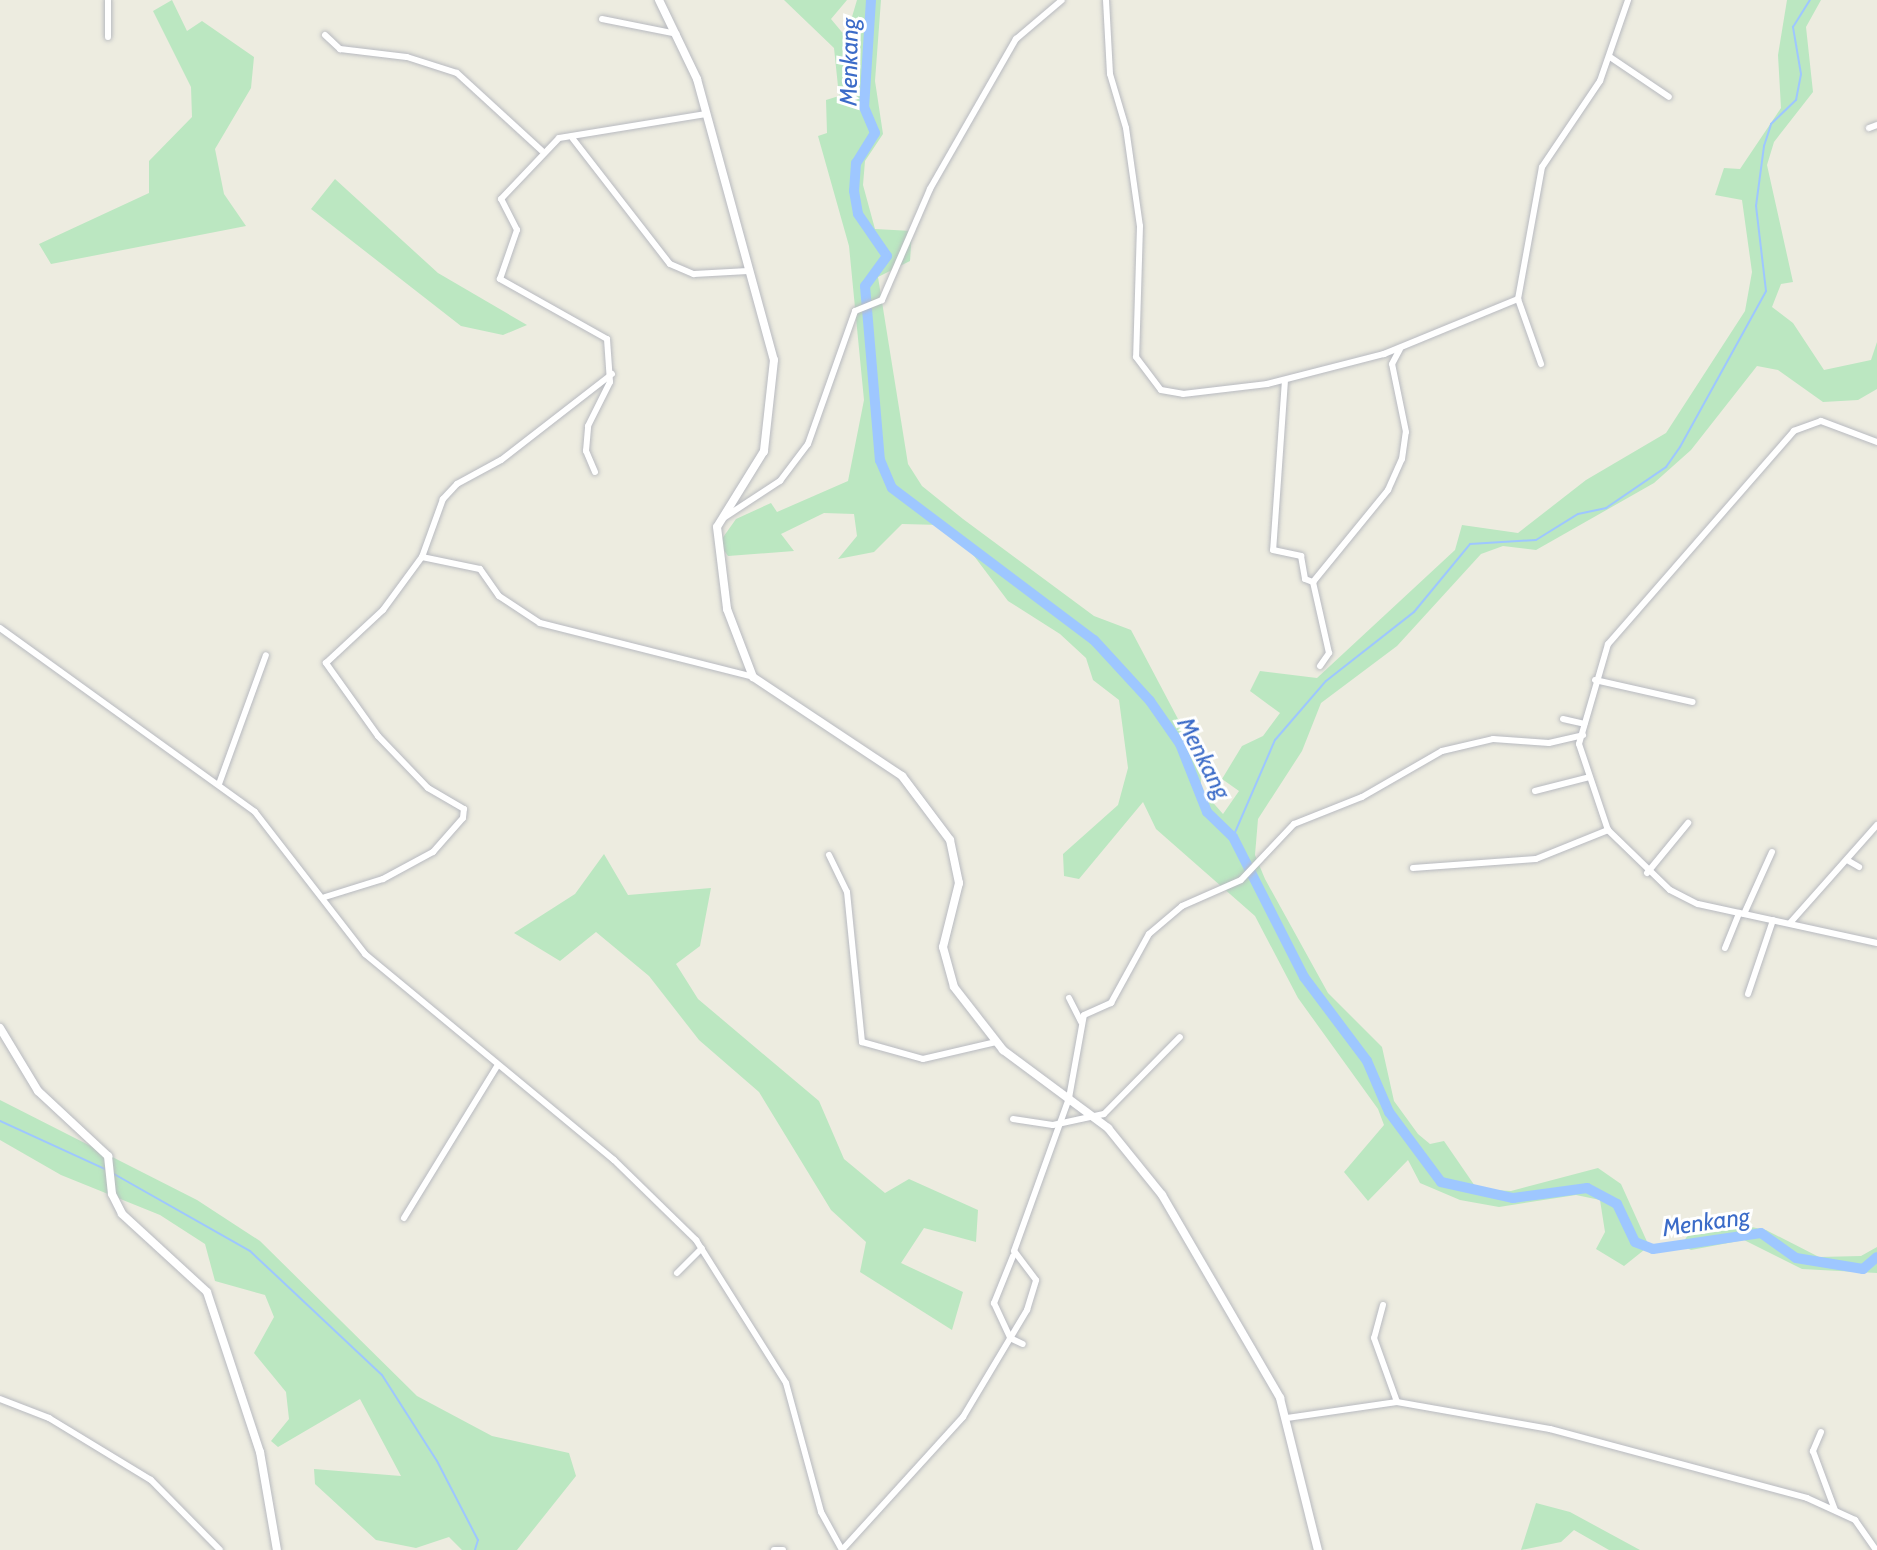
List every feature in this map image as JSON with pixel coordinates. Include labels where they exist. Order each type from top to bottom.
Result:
[{"type":"street","points":[[108,0],[108,37]]},
{"type":"street","points":[[659,0],[677,34],[706,114],[748,271],[768,317],[774,408],[757,467],[717,527],[727,609],[753,677]]},
{"type":"street","points":[[717,527],[780,481],[808,444],[855,311],[882,300],[930,189],[1016,39],[1062,0]]},
{"type":"street","points":[[1106,0],[1110,74],[1137,196],[1141,370],[1172,394],[1285,380],[1400,349],[1518,299]]},
{"type":"street","points":[[1541,364],[1518,299],[1542,167],[1577,123],[1610,57],[1628,0]]},
{"type":"street","points":[[602,19],[677,34]]},
{"type":"street","points":[[325,35],[340,49],[407,57],[467,78],[542,151]]},
{"type":"street","points":[[1610,57],[1669,97]]},
{"type":"street","points":[[595,472],[586,451],[588,426],[612,374],[601,330],[551,312],[499,275],[517,230],[501,199],[542,151],[571,138],[706,114]]},
{"type":"street","points":[[571,138],[591,154],[670,264],[694,274],[748,271]]},
{"type":"street","points":[[1313,582],[1397,475],[1406,432],[1392,364],[1400,349]]},
{"type":"street","points":[[325,897],[433,852],[463,818],[464,809],[428,788],[378,736],[326,663],[383,610],[422,557],[443,499],[457,484],[501,460],[612,374]]},
{"type":"street","points":[[1285,380],[1273,550],[1301,556],[1305,579],[1313,582]]},
{"type":"street","points":[[1877,442],[1821,421],[1794,431],[1634,609],[1603,653],[1583,735],[1586,778],[1608,830],[1647,873],[1689,901],[1877,943]]},
{"type":"street","points":[[422,557],[480,569],[499,596],[540,623],[753,677],[902,776],[950,840],[959,883],[945,960],[954,987],[996,1042],[1096,1117],[1167,1203],[1287,1418],[1318,1550]]},
{"type":"street","points":[[1313,582],[1329,653],[1320,666]]},
{"type":"street","points":[[0,628],[219,784],[273,829],[365,954],[633,1177],[702,1248],[786,1383],[821,1512],[842,1550],[963,1417],[1010,1338],[1036,1284],[1013,1256]]},
{"type":"street","points":[[219,784],[266,655]]},
{"type":"street","points":[[1595,680],[1693,702]]},
{"type":"street","points":[[1563,719],[1584,724]]},
{"type":"street","points":[[1023,1344],[1010,1338],[994,1297],[1013,1256],[1069,1098],[1087,1011],[1111,1003],[1149,934],[1247,872],[1251,864],[1294,824],[1362,797],[1442,751],[1493,739],[1549,743],[1583,735]]},
{"type":"street","points":[[1535,791],[1586,778]]},
{"type":"street","points":[[1647,873],[1688,823]]},
{"type":"street","points":[[1790,923],[1877,825]]},
{"type":"street","points":[[1413,868],[1536,859],[1608,830]]},
{"type":"street","points":[[1725,948],[1772,852]]},
{"type":"street","points":[[829,855],[847,892],[860,1039],[887,1054],[923,1059],[996,1042]]},
{"type":"street","points":[[1847,860],[1859,867]]},
{"type":"street","points":[[1748,994],[1773,920]]},
{"type":"street","points":[[1069,998],[1082,1026]]},
{"type":"street","points":[[0,1028],[38,1091],[108,1156],[112,1194],[122,1214],[207,1292],[260,1452],[277,1550]]},
{"type":"street","points":[[1013,1119],[1058,1125],[1096,1117],[1180,1037]]},
{"type":"street","points":[[404,1218],[497,1066]]},
{"type":"street","points":[[677,1273],[702,1248]]},
{"type":"street","points":[[1383,1305],[1374,1338],[1397,1402]]},
{"type":"street","points":[[0,1399],[49,1418],[151,1480],[220,1550]]},
{"type":"street","points":[[1287,1418],[1397,1402],[1550,1429],[1835,1510],[1862,1525],[1876,1550]]},
{"type":"street","points":[[1821,1432],[1813,1451],[1835,1510]]},
{"type":"street","points":[[774,1550],[783,1550]]},
{"type":"green space","points":[[172,0],[187,31],[202,21],[254,57],[251,88],[215,149],[224,194],[246,226],[51,264],[39,244],[149,193],[149,161],[192,117],[191,87],[153,11]]},
{"type":"green space","points":[[784,0],[847,0],[831,19],[846,37],[857,0],[881,0],[875,81],[883,134],[865,161],[863,185],[875,229],[912,231],[910,261],[878,277],[908,464],[922,486],[963,519],[1094,616],[1131,630],[1178,719],[1200,735],[1201,789],[1223,814],[1239,791],[1222,779],[1242,746],[1263,736],[1280,713],[1250,691],[1260,671],[1317,678],[1455,550],[1462,525],[1518,533],[1586,480],[1666,433],[1745,311],[1752,272],[1742,200],[1715,195],[1724,168],[1740,169],[1781,108],[1778,55],[1787,0],[1821,0],[1806,27],[1813,92],[1774,142],[1767,165],[1793,282],[1781,284],[1772,307],[1793,323],[1824,370],[1871,360],[1877,342],[1877,389],[1858,400],[1823,402],[1778,370],[1757,366],[1691,450],[1654,483],[1536,550],[1503,546],[1481,554],[1397,646],[1321,703],[1302,751],[1258,819],[1255,855],[1265,879],[1328,993],[1382,1047],[1394,1101],[1418,1134],[1430,1144],[1444,1141],[1477,1189],[1511,1191],[1598,1168],[1621,1184],[1649,1246],[1624,1266],[1596,1249],[1605,1232],[1600,1200],[1576,1195],[1499,1207],[1460,1200],[1420,1183],[1408,1160],[1368,1201],[1344,1172],[1384,1125],[1378,1109],[1298,998],[1255,916],[1156,829],[1143,802],[1079,879],[1064,876],[1063,854],[1118,805],[1128,768],[1119,700],[1093,680],[1086,658],[1060,634],[1008,601],[962,540],[941,525],[902,524],[874,552],[838,559],[857,536],[854,514],[824,513],[781,534],[794,551],[728,556],[719,543],[736,519],[771,503],[777,512],[848,481],[864,400],[849,246],[818,136],[827,133],[826,100],[839,96],[834,48]]},
{"type":"green space","points":[[335,179],[438,273],[527,325],[503,335],[461,326],[311,209]]},
{"type":"green space","points":[[604,854],[628,895],[711,888],[700,946],[676,964],[698,999],[819,1101],[844,1159],[885,1193],[909,1179],[978,1210],[976,1242],[924,1228],[901,1263],[963,1292],[952,1330],[860,1272],[866,1242],[831,1210],[759,1092],[699,1040],[649,976],[596,932],[560,961],[514,933],[575,894]]},
{"type":"green space","points":[[0,1100],[197,1200],[260,1241],[417,1396],[492,1436],[569,1453],[576,1476],[517,1550],[462,1550],[449,1537],[416,1548],[376,1540],[315,1484],[314,1469],[401,1476],[360,1399],[278,1447],[271,1441],[289,1419],[286,1392],[254,1353],[274,1317],[265,1295],[215,1281],[205,1244],[160,1215],[61,1175],[0,1140]]},
{"type":"green space","points":[[1732,1223],[1766,1230],[1819,1257],[1861,1256],[1877,1247],[1877,1273],[1802,1269],[1744,1240],[1691,1250],[1681,1245],[1691,1231]]},
{"type":"green space","points":[[1536,1503],[1570,1512],[1640,1550],[1609,1550],[1574,1530],[1561,1542],[1521,1550]]},
{"type":"waterway","name":"Menkang","points":[[871,0],[864,107],[875,133],[856,163],[854,191],[858,214],[887,256],[865,286],[880,460],[892,488],[1094,640],[1150,701],[1180,744],[1207,812],[1233,837],[1304,977],[1367,1061],[1389,1112],[1441,1182],[1513,1198],[1587,1188],[1617,1204],[1635,1242],[1653,1249],[1761,1233],[1796,1258],[1863,1269],[1877,1257]]},
{"type":"waterway","points":[[1233,837],[1275,740],[1326,681],[1414,612],[1470,544],[1536,540],[1578,514],[1606,508],[1666,467],[1680,447],[1766,291],[1756,206],[1764,146],[1771,124],[1796,100],[1801,74],[1793,27],[1810,0]]},
{"type":"waterway","points":[[0,1121],[105,1169]]},
{"type":"waterway","points":[[114,1174],[250,1251],[382,1375],[437,1461],[478,1540],[475,1550]]}]
